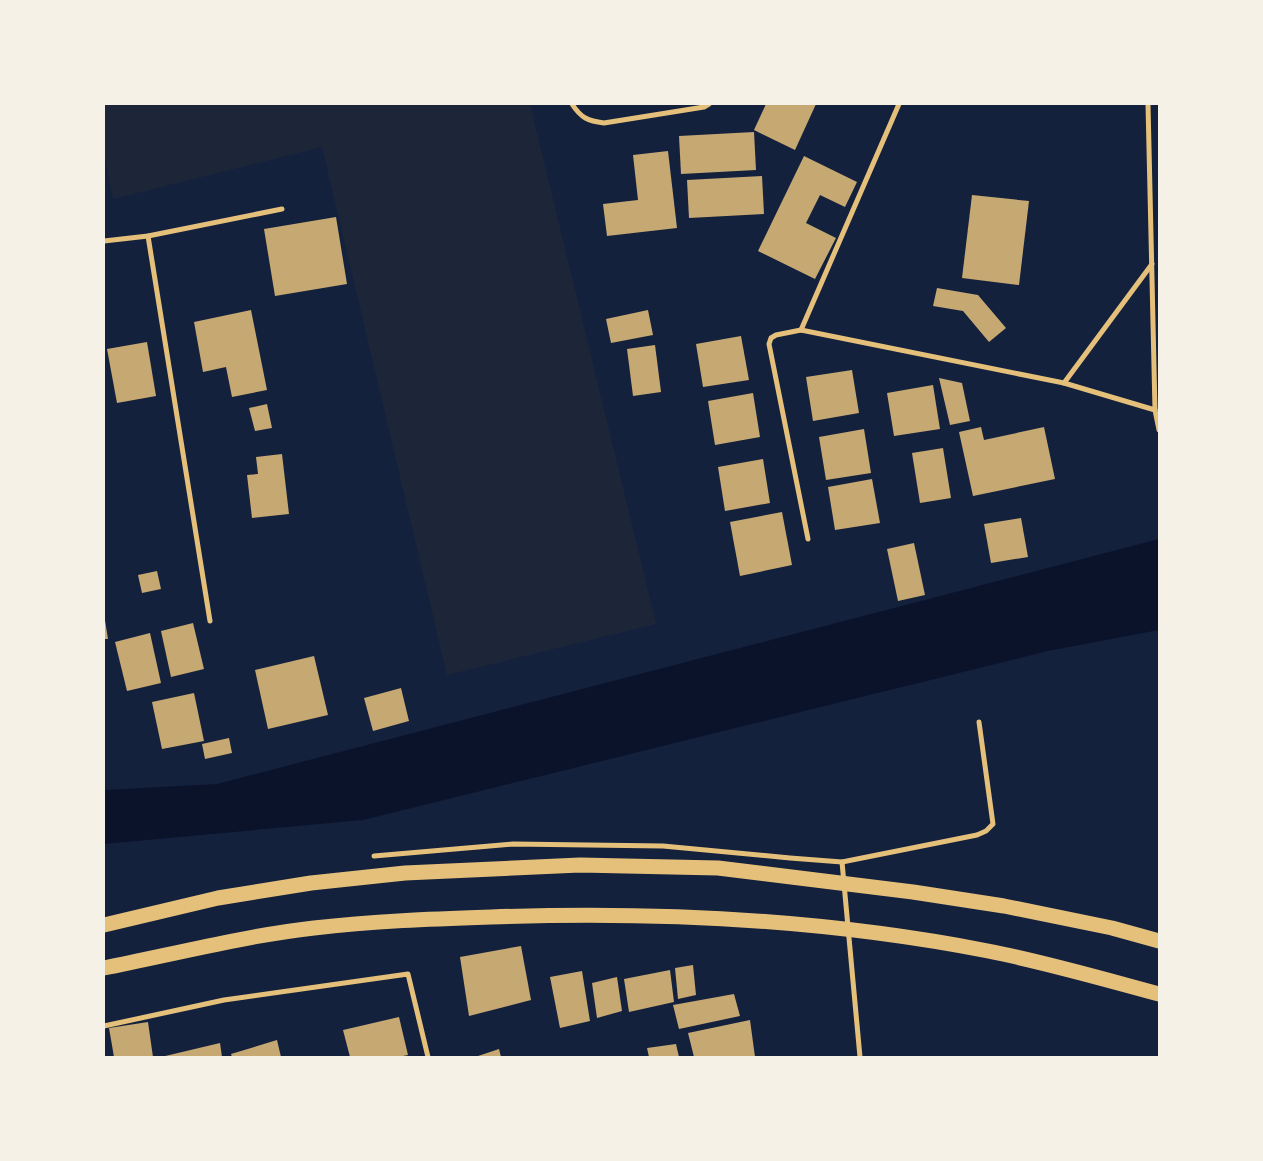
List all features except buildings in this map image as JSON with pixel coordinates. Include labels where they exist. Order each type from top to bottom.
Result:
[{"type":"highway","points":[[104,925],[218,898],[311,883],[405,873],[580,865],[718,868],[913,892],[1004,906],[1112,928],[1159,941]]},
{"type":"highway","points":[[104,968],[313,928],[403,920],[573,914],[710,917],[877,932],[971,948],[1008,955],[1159,994]]},
{"type":"street","points":[[572,104],[583,117],[594,122],[604,123],[704,107],[709,104]]},
{"type":"street","points":[[801,330],[899,104]]},
{"type":"street","points":[[1148,104],[1155,410],[1159,430]]},
{"type":"street","points":[[104,242],[148,236],[282,209]]},
{"type":"street","points":[[148,236],[210,621]]},
{"type":"street","points":[[1064,383],[1152,264]]},
{"type":"street","points":[[1152,264],[1159,265]]},
{"type":"street","points":[[808,539],[769,344],[771,338],[776,335],[801,330],[1064,383],[1155,410]]},
{"type":"street","points":[[374,856],[513,844],[550,844],[663,846],[842,862],[977,835],[986,831],[992,824],[979,722]]},
{"type":"street","points":[[842,862],[860,1057]]},
{"type":"street","points":[[104,1026],[224,1000],[408,974],[428,1057]]},
{"type":"shaded area","points":[[104,104],[530,104],[656,624],[447,675],[322,147],[113,199],[104,153]]},
{"type":"shaded area","points":[[1159,539],[1159,630],[1048,651],[363,820],[104,844],[104,790],[217,784]]}]
